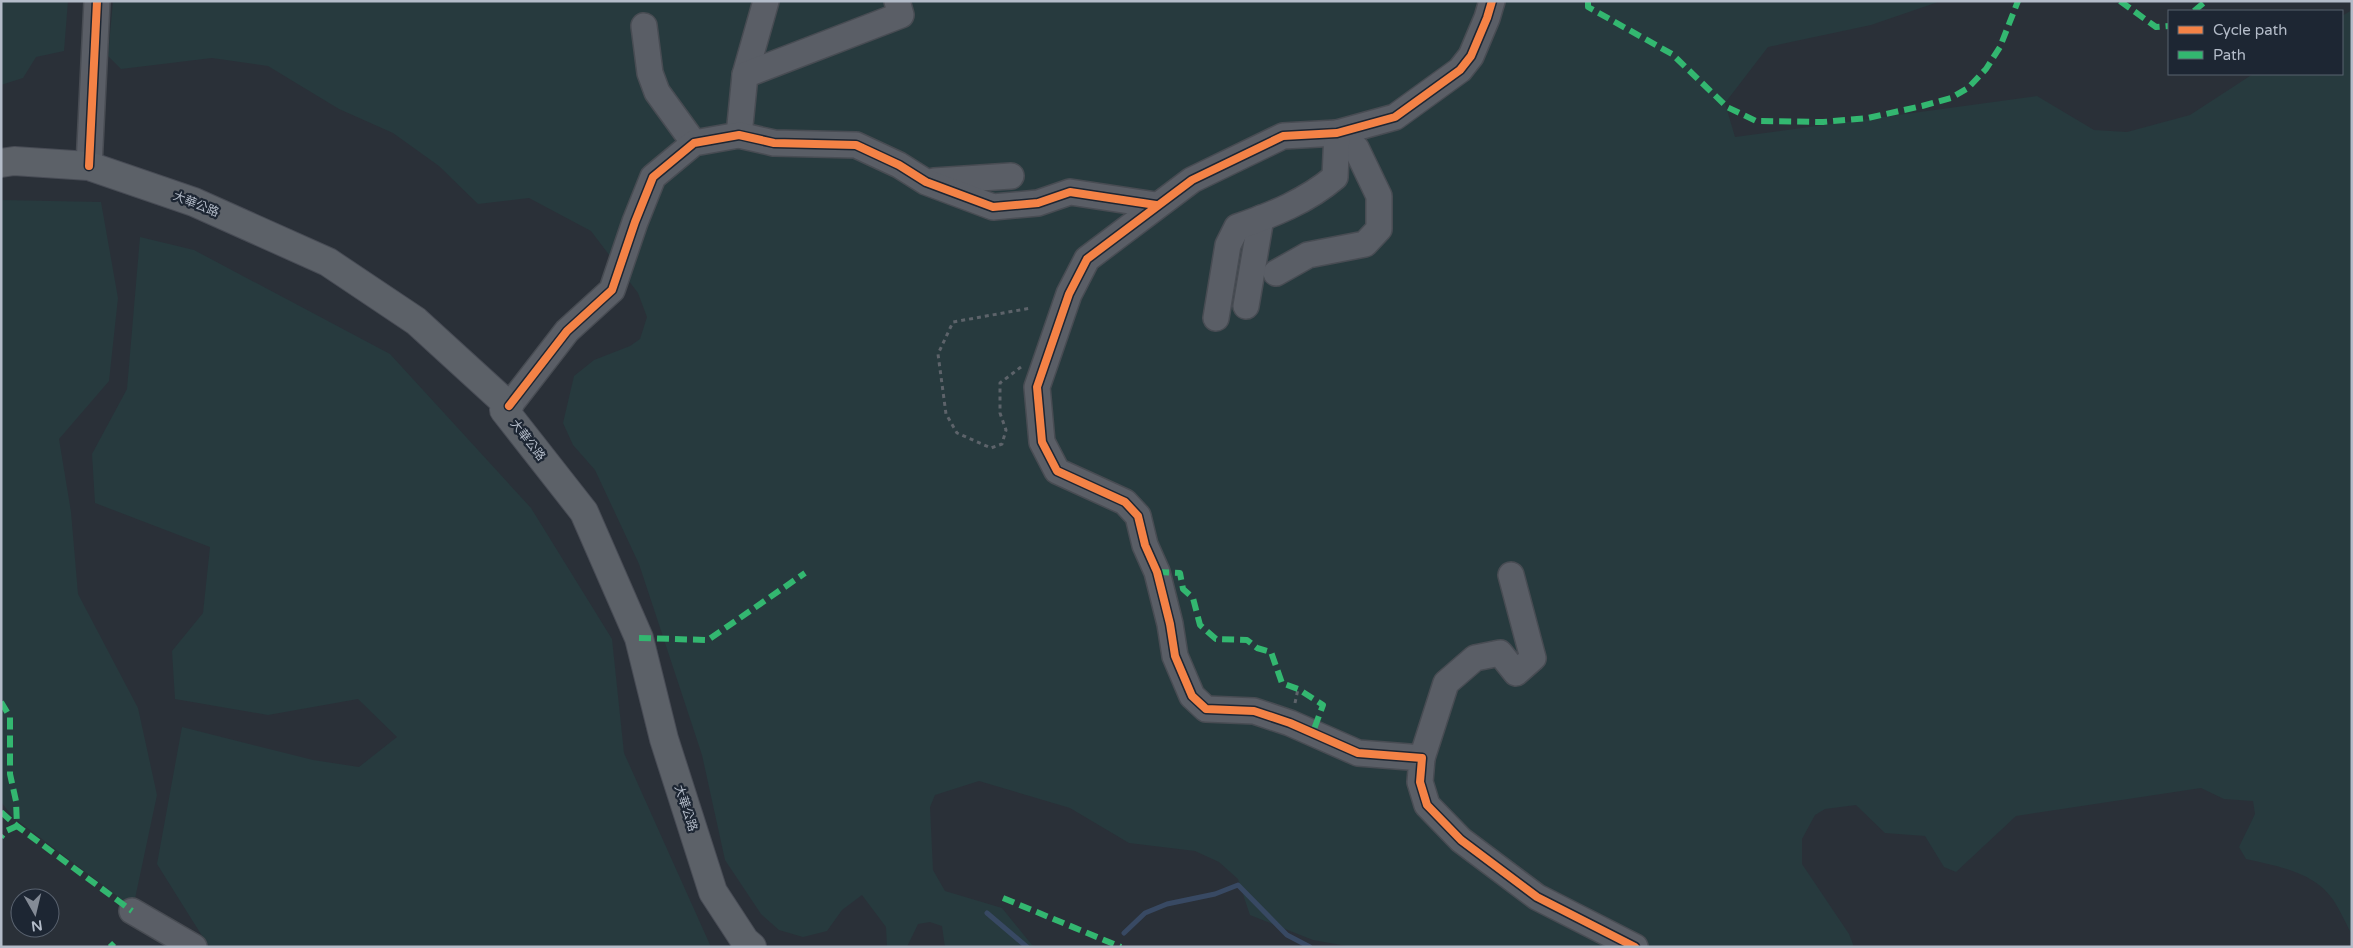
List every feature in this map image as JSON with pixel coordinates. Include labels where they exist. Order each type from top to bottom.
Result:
[{"type":"main road","name":"大華公路","points":[[1,162],[14,161],[89,166],[194,202],[328,262],[416,321],[508,406],[504,410],[584,512],[639,638],[664,739],[713,892],[744,941],[752,947]]},
{"type":"street","points":[[89,166],[97,1]]},
{"type":"street","points":[[738,135],[745,75],[766,1]]},
{"type":"street","points":[[745,75],[901,15],[897,1]]},
{"type":"street","points":[[1422,758],[1358,753],[1290,722],[1254,711],[1206,709],[1192,696],[1175,656],[1170,624],[1159,581],[1138,516],[1125,502],[1057,472],[1042,442],[1037,388],[1069,294],[1087,259],[1156,205],[1192,180],[1283,136],[1337,133],[1395,118],[1460,70],[1471,56],[1492,1]]},
{"type":"street","points":[[644,26],[650,73],[657,92],[694,143]]},
{"type":"street","points":[[1216,318],[1228,245],[1237,226],[1261,218],[1315,194],[1335,177],[1337,133]]},
{"type":"street","points":[[1276,273],[1308,255],[1366,244],[1379,229],[1379,196],[1356,148],[1337,133]]},
{"type":"street","points":[[508,406],[567,331],[612,290],[635,222],[653,177],[694,143],[738,135],[774,143],[856,145],[899,165],[926,182],[993,207],[1038,203],[1070,192],[1156,205]]},
{"type":"street","points":[[926,182],[1011,176]]},
{"type":"street","points":[[1246,306],[1261,218]]},
{"type":"street","points":[[1511,575],[1532,658],[1516,672],[1500,653],[1475,658],[1446,683],[1422,758],[1420,782],[1427,805],[1461,840],[1537,897],[1635,947]]},
{"type":"street","points":[[132,911],[194,947]]},
{"type":"path","points":[[1031,308],[953,322],[938,354],[946,414],[957,433],[991,448],[1002,444],[1006,430],[1000,413],[1000,383],[1053,345]]},
{"type":"green space","points":[[1,1],[68,1],[64,51],[36,57],[23,78],[1,85]]},
{"type":"green space","points":[[113,1],[1941,1],[1871,25],[1768,47],[1725,103],[1735,137],[2037,96],[2094,130],[2127,132],[2190,115],[2251,75],[2343,75],[2343,15],[2352,10],[2352,935],[2334,901],[2317,883],[2294,872],[2246,859],[2239,847],[2255,814],[2253,801],[2224,799],[2201,788],[2016,816],[1956,872],[1944,867],[1925,836],[1885,833],[1856,805],[1825,809],[1815,815],[1802,839],[1802,864],[1849,934],[1854,947],[1352,947],[1313,940],[1250,915],[1238,879],[1219,862],[1195,851],[1129,843],[1070,808],[979,781],[935,795],[930,807],[933,870],[945,891],[1002,908],[1032,945],[1040,947],[945,947],[942,926],[930,922],[918,924],[907,947],[887,947],[886,927],[862,895],[842,910],[827,931],[803,937],[779,930],[761,914],[725,860],[702,755],[639,564],[595,470],[573,445],[563,423],[574,376],[594,360],[630,346],[640,339],[647,317],[638,293],[591,231],[529,198],[478,204],[439,166],[393,133],[339,109],[268,66],[212,58],[121,69],[108,56]]},
{"type":"green space","points":[[1,200],[101,202],[118,298],[109,381],[59,439],[71,512],[78,594],[138,708],[157,795],[133,908],[13,817],[1,802]]},
{"type":"green space","points":[[140,237],[194,250],[390,354],[531,508],[612,639],[624,753],[711,947],[209,947],[157,864],[182,727],[313,760],[359,767],[397,737],[358,699],[268,715],[175,699],[172,651],[203,613],[210,547],[95,503],[92,454],[127,389]]},
{"type":"waterway","points":[[1124,933],[1145,913],[1167,904],[1215,894],[1238,885],[1287,935],[1310,947]]},
{"type":"waterway","points":[[987,913],[1027,947]]},
{"type":"marked path","points":[[1588,1],[1588,7],[1672,54],[1727,107],[1756,121],[1823,122],[1868,118],[1922,106],[1951,98],[1968,88],[1986,69],[2000,47],[2018,1]]},
{"type":"marked path","points":[[2120,1],[2156,27],[2168,26]]},
{"type":"marked path","points":[[2195,10],[2206,1]]},
{"type":"marked path","points":[[1157,572],[1180,573],[1183,589],[1193,598],[1200,625],[1216,639],[1247,640],[1257,648],[1271,652],[1282,683],[1298,689],[1323,705],[1313,732]]},
{"type":"marked path","points":[[639,638],[708,640],[805,573]]},
{"type":"marked path","points":[[1,702],[10,717],[10,774],[16,801],[17,826],[6,831],[1,837]]},
{"type":"marked path","points":[[1,812],[17,826],[132,911]]},
{"type":"marked path","points":[[1003,898],[1121,947]]},
{"type":"marked path","points":[[110,943],[114,947]]},
{"type":"cycle path","points":[[89,166],[97,1]]},
{"type":"cycle path","points":[[1492,1],[1471,56],[1460,70],[1395,117],[1337,133],[1283,136],[1192,180],[1087,259],[1069,294],[1037,387],[1042,442],[1057,471],[1125,502],[1138,516],[1145,545],[1157,572],[1170,624],[1175,656],[1192,696],[1206,709],[1254,711],[1290,723],[1358,753],[1422,758],[1420,782],[1427,805],[1461,840],[1537,897],[1635,947]]},
{"type":"cycle path","points":[[509,406],[567,331],[612,290],[635,222],[653,177],[694,143],[739,135],[774,143],[856,145],[899,165],[926,182],[993,207],[1038,203],[1070,192],[1156,205]]}]
